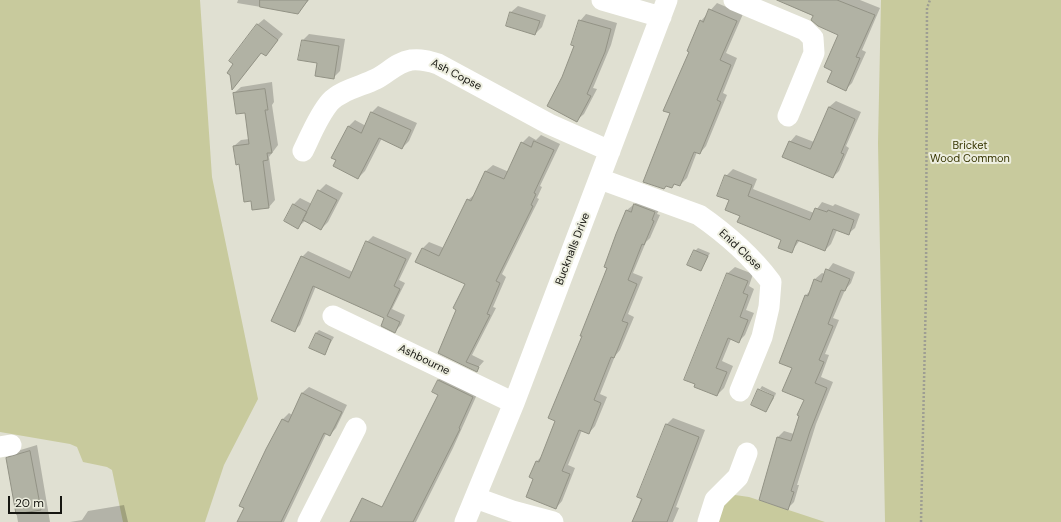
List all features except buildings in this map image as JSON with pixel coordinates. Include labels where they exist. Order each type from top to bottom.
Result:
[{"type":"street","points":[[602,0],[664,9]]},
{"type":"street","points":[[734,0],[805,30],[813,38],[814,53],[788,116]]},
{"type":"street","name":"Bucknalls Drive","points":[[465,522],[514,403],[664,9]]},
{"type":"street","name":"Ash Copse","points":[[303,151],[322,112],[331,101],[345,92],[377,79],[398,65],[410,60],[425,59],[438,64],[571,135],[610,151]]},
{"type":"street","name":"Enid Close","points":[[600,178],[699,215],[713,225],[772,282],[769,307],[762,337],[740,392]]},
{"type":"street","name":"Ashbourne","points":[[333,316],[514,403]]},
{"type":"street","points":[[308,522],[356,428]]},
{"type":"street","points":[[708,522],[715,500],[738,478],[747,453]]},
{"type":"street","points":[[476,498],[512,511],[553,522]]},
{"type":"path","points":[[921,522],[926,291],[927,8],[930,0]]},
{"type":"green space","points":[[0,0],[200,0],[212,177],[258,399],[224,465],[205,522],[123,522],[112,470],[107,467],[83,462],[77,447],[70,444],[0,432]]},
{"type":"green space","name":"Bricket Wood Common","points":[[881,0],[1061,0],[1061,522],[885,522],[878,143]]},
{"type":"green space","points":[[735,495],[749,497],[825,522],[717,522],[726,498]]}]
